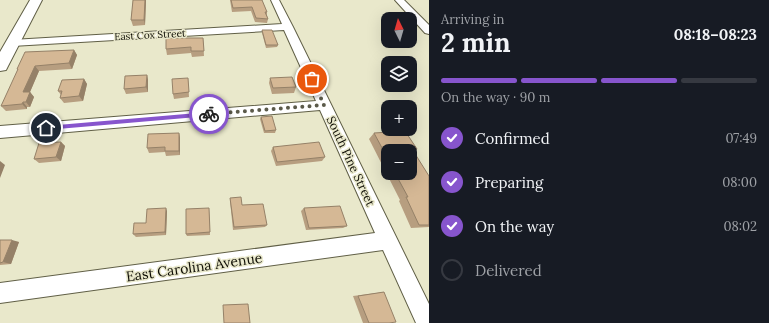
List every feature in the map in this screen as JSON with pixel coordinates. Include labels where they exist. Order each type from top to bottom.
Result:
[{"type":"street","points":[[0,66],[36,0]]},
{"type":"street","name":"South Pine Street","points":[[275,0],[427,323]]},
{"type":"street","points":[[399,0],[429,31]]},
{"type":"street","name":"East Cox Street","points":[[12,44],[288,27]]},
{"type":"street","points":[[0,132],[324,105]]},
{"type":"street","name":"East Carolina Avenue","points":[[0,293],[388,240]]},
{"type":"building","points":[[133,0],[145,0],[144,20],[131,20]]},
{"type":"building","points":[[231,0],[262,0],[268,19],[256,18],[252,7],[233,8]]},
{"type":"building","points":[[262,30],[272,30],[278,45],[266,45]]},
{"type":"building","points":[[166,38],[203,38],[204,51],[191,51],[191,47],[166,49]]},
{"type":"building","points":[[74,50],[69,63],[35,66],[23,92],[30,92],[26,102],[23,102],[22,104],[1,106],[25,52]]},
{"type":"building","points":[[147,75],[146,87],[124,89],[125,76]]},
{"type":"building","points":[[292,77],[296,87],[273,88],[270,78]]},
{"type":"building","points":[[188,78],[189,92],[173,94],[172,79]]},
{"type":"building","points":[[84,79],[79,96],[60,98],[62,91],[58,91],[62,80]]},
{"type":"building","points":[[272,116],[276,130],[265,131],[261,117]]},
{"type":"building","points":[[179,133],[179,151],[165,151],[165,147],[147,148],[148,134]]},
{"type":"building","points":[[374,133],[381,133],[381,136],[408,136],[414,144],[381,144],[381,146]]},
{"type":"building","points":[[61,142],[56,157],[34,159],[39,143]]},
{"type":"building","points":[[319,142],[325,157],[277,162],[273,147]]},
{"type":"building","points":[[417,157],[429,176],[429,225],[419,225],[406,197],[408,197],[399,180],[417,180]]},
{"type":"building","points":[[241,197],[242,205],[263,204],[267,225],[234,227],[230,198]]},
{"type":"building","points":[[340,206],[347,226],[309,228],[304,208]]},
{"type":"building","points":[[166,208],[165,232],[133,234],[134,223],[146,223],[147,209]]},
{"type":"building","points":[[209,208],[210,232],[186,234],[186,209]]},
{"type":"building","points":[[0,240],[12,240],[3,262],[0,263]]},
{"type":"building","points":[[384,292],[396,322],[369,323],[358,296]]},
{"type":"building","points":[[248,304],[250,323],[224,323],[223,305]]},
{"type":"way so far","points":[[209,114],[324,105],[312,79]]},
{"type":"route","points":[[46,128],[209,114]]}]
